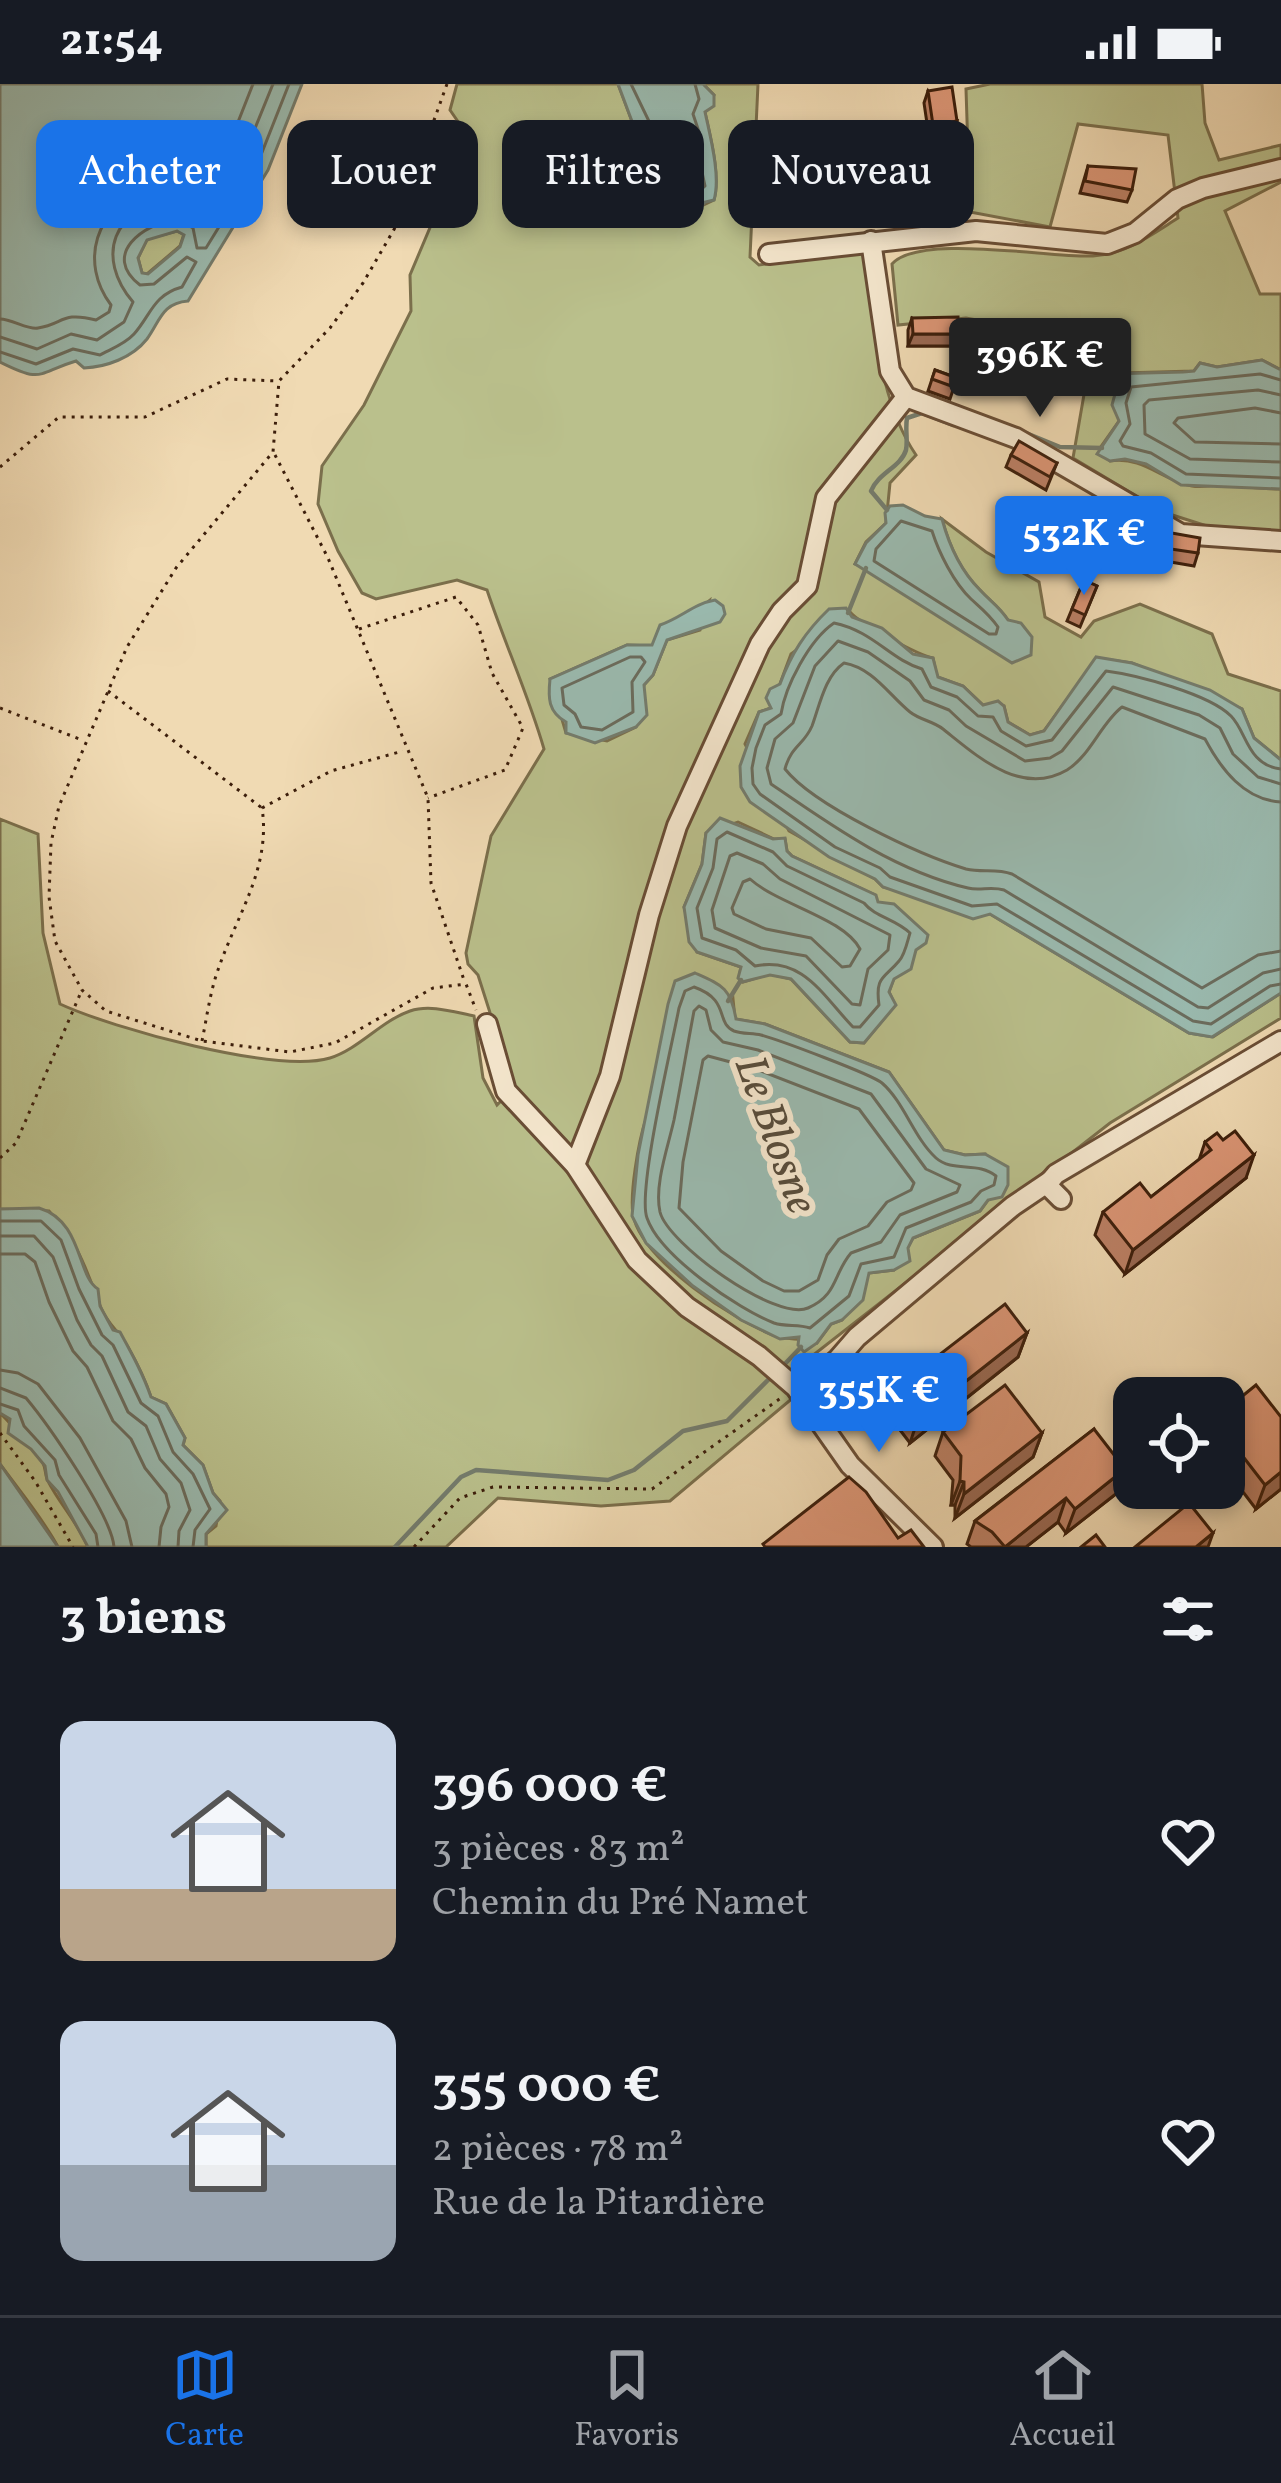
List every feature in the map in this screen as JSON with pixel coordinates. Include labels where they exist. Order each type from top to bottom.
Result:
[{"type":"street","points":[[769,254],[976,231],[1106,244],[1135,233],[1177,199],[1281,169]]},
{"type":"street","points":[[871,241],[890,371],[906,397],[1016,438],[1181,534],[1281,541]]},
{"type":"street","points":[[574,1165],[610,1076],[649,915],[677,826],[760,644],[782,611],[807,586],[826,498],[906,397]]},
{"type":"street","points":[[487,1024],[506,1091],[574,1165],[637,1260],[660,1284],[797,1390],[850,1465],[933,1547]]},
{"type":"street","points":[[797,1390],[1013,1206],[1281,1041]]},
{"type":"street","points":[[1050,1181],[1061,1199]]},
{"type":"path","points":[[447,84],[396,226],[330,328],[279,381],[273,452],[328,558],[428,798],[431,883],[475,1008],[487,1024]]},
{"type":"path","points":[[0,466],[59,418],[145,417],[227,379],[279,381]]},
{"type":"path","points":[[273,452],[176,568],[127,646],[106,690],[59,806],[51,843],[49,897],[55,941],[82,990],[106,1010],[202,1041],[290,1052],[335,1043],[433,988],[466,984]]},
{"type":"path","points":[[357,630],[456,597],[478,625],[492,673],[523,728],[505,770],[428,798]]},
{"type":"path","points":[[106,690],[262,808],[266,836],[258,873],[217,972],[202,1041]]},
{"type":"path","points":[[0,708],[85,741]]},
{"type":"path","points":[[262,808],[331,771],[405,750]]},
{"type":"path","points":[[0,1158],[16,1143],[82,990]]},
{"type":"path","points":[[414,1547],[460,1498],[493,1487],[652,1489],[797,1390]]},
{"type":"path","points":[[0,1432],[73,1547]]},
{"type":"green space","points":[[457,84],[618,84],[632,120],[502,120],[502,228],[704,228],[704,205],[714,200],[716,168],[705,112],[714,95],[703,84],[758,84],[756,120],[728,120],[728,228],[751,228],[750,257],[759,265],[863,250],[885,383],[916,455],[890,483],[886,523],[866,542],[855,564],[1008,620],[961,566],[942,519],[986,552],[1039,582],[1045,617],[1081,637],[1094,621],[1140,604],[1212,634],[1228,674],[1281,691],[1281,760],[1254,738],[1242,709],[1132,663],[1097,658],[1044,731],[1030,735],[1008,722],[1004,706],[983,705],[963,686],[937,677],[933,658],[889,638],[850,612],[791,654],[771,708],[759,712],[745,744],[789,831],[883,887],[990,914],[1189,1033],[1213,1037],[1281,993],[1281,1018],[1110,1123],[798,1367],[807,1386],[670,1501],[601,1506],[498,1498],[446,1547],[206,1547],[206,1534],[216,1526],[220,1501],[203,1465],[183,1445],[185,1438],[166,1404],[151,1397],[128,1347],[104,1313],[75,1247],[49,1211],[0,1209],[0,819],[38,834],[43,933],[60,1004],[194,1046],[305,1061],[341,1054],[410,1011],[450,1011],[474,1016],[483,1078],[497,1105],[514,1088],[478,975],[466,953],[491,836],[544,749],[538,729],[487,590],[457,580],[376,599],[362,593],[318,504],[322,466],[364,405],[411,311],[410,275],[430,228],[478,228],[478,120],[457,120],[450,110]],"holes":[[[709,601],[700,630],[667,640],[644,685],[636,727],[607,741],[566,733],[550,679],[627,645],[652,646]],[[738,822],[774,839],[785,839],[792,856],[875,895],[894,978],[889,992],[895,1005],[864,1043],[850,1042],[791,979],[770,974],[743,982],[741,967],[697,952],[684,907],[702,864],[706,833]],[[733,999],[735,1019],[765,1024],[889,1072],[944,1150],[985,1154],[988,1200],[980,1211],[913,1238],[894,1270],[869,1273],[842,1320],[831,1324],[817,1343],[773,1335],[714,1303],[655,1253],[634,1219],[633,1184],[646,1119]]]},
{"type":"green space","points":[[990,84],[1202,84],[1205,123],[1219,160],[1281,145],[1281,182],[1225,211],[1260,294],[1281,294],[1281,370],[1262,360],[1217,367],[1200,363],[1194,371],[1122,373],[1114,384],[1119,421],[1100,448],[1110,461],[1143,465],[1192,486],[1281,489],[1281,531],[1210,527],[1163,512],[1073,458],[1086,383],[1015,362],[1021,328],[966,318],[898,325],[892,264],[907,255],[956,248],[1093,256],[1138,243],[1178,218],[1168,135],[1078,124],[1050,227],[974,213],[974,120],[967,120],[966,89]]},
{"type":"green space","points":[[177,231],[184,234],[180,246],[147,274],[142,273],[138,258],[147,239]]},
{"type":"green space","points":[[0,1413],[43,1463],[48,1481],[88,1547],[58,1547],[0,1464]]},
{"type":"water","points":[[0,84],[302,84],[263,178],[263,120],[36,120],[36,228],[233,228],[188,301],[167,309],[141,346],[110,363],[84,368],[76,361],[40,374],[0,362]],"holes":[[[177,231],[184,235],[180,247],[148,274],[142,273],[138,258],[147,240]]]},
{"type":"water","points":[[618,84],[703,84],[714,95],[714,106],[705,112],[714,156],[714,200],[704,203],[704,120],[632,120]]},
{"type":"water","points":[[1262,360],[1281,370],[1281,489],[1181,485],[1146,464],[1110,461],[1097,454],[1119,421],[1109,374],[1194,371],[1200,363],[1217,367]]},
{"type":"water","points":[[903,505],[942,519],[967,575],[1008,620],[1021,623],[1032,637],[1031,655],[1012,663],[855,564],[866,543],[886,523],[890,506]]},
{"type":"water","points":[[715,600],[725,614],[720,622],[667,640],[644,685],[647,715],[636,727],[595,743],[566,733],[566,722],[550,704],[550,679],[627,645],[652,645],[660,625]]},
{"type":"water","points":[[846,608],[852,617],[882,628],[913,654],[933,658],[938,677],[963,686],[983,705],[998,701],[1008,722],[1030,735],[1044,731],[1096,657],[1132,663],[1210,690],[1242,709],[1254,738],[1281,760],[1281,993],[1212,1037],[1189,1033],[990,914],[973,919],[883,887],[829,857],[750,802],[741,787],[740,766],[759,712],[771,708],[766,698],[770,689],[780,684],[800,644],[820,618],[829,609]]},
{"type":"water","points":[[720,818],[773,839],[785,838],[792,856],[876,895],[878,902],[894,904],[928,935],[916,950],[911,969],[894,979],[889,992],[896,1005],[864,1043],[850,1042],[791,979],[770,975],[742,982],[738,978],[741,967],[697,952],[689,942],[684,907],[702,864],[706,833]]},
{"type":"water","points":[[695,973],[724,989],[736,1019],[765,1024],[889,1072],[944,1150],[985,1154],[1008,1167],[1002,1197],[913,1238],[908,1248],[910,1261],[894,1270],[869,1273],[863,1300],[804,1352],[799,1337],[780,1339],[741,1320],[693,1286],[646,1243],[632,1216],[638,1155],[668,1004],[675,981]]},
{"type":"water","points":[[39,1208],[64,1224],[98,1289],[100,1306],[113,1330],[120,1332],[151,1397],[166,1404],[185,1438],[183,1445],[203,1465],[213,1493],[227,1510],[206,1534],[206,1547],[88,1547],[47,1480],[45,1466],[8,1433],[10,1419],[0,1413],[0,1209]]},
{"type":"water","points":[[0,1464],[58,1547],[0,1547]]},
{"type":"building","points":[[952,87],[957,120],[932,120],[928,91]]},
{"type":"building","points":[[1088,166],[1136,169],[1132,190],[1085,181]]},
{"type":"building","points":[[958,317],[958,334],[913,334],[912,318]]},
{"type":"building","points":[[935,370],[957,378],[954,387],[932,379]]},
{"type":"building","points":[[1019,441],[1057,463],[1050,477],[1011,455]]},
{"type":"building","points":[[1166,532],[1200,538],[1198,553],[1164,548]]},
{"type":"building","points":[[1084,580],[1097,586],[1085,615],[1072,609]]},
{"type":"building","points":[[1235,1131],[1254,1155],[1133,1250],[1103,1212],[1140,1183],[1151,1197],[1211,1150],[1205,1142],[1217,1133],[1223,1140]]},
{"type":"building","points":[[1005,1304],[1027,1333],[918,1419],[895,1389]]},
{"type":"building","points":[[1005,1385],[1042,1433],[964,1494],[961,1456],[943,1432]]},
{"type":"building","points":[[1256,1385],[1281,1417],[1281,1472],[1265,1485],[1245,1459],[1245,1394]]},
{"type":"building","points":[[1094,1429],[1113,1454],[1113,1479],[1075,1509],[1066,1498],[1005,1547],[975,1521]]},
{"type":"building","points":[[849,1477],[866,1492],[898,1538],[911,1530],[924,1547],[765,1547],[763,1544]]},
{"type":"building","points":[[1182,1509],[1194,1509],[1213,1533],[1196,1547],[1135,1547]]},
{"type":"building","points":[[1096,1535],[1105,1547],[1081,1547]]},
{"type":"waterway","name":"Le Blosne","points":[[887,510],[871,491],[903,456],[907,418],[922,413],[953,425]]},
{"type":"waterway","name":"Le Blosne","points":[[1021,431],[1060,447],[1102,448]]},
{"type":"waterway","name":"Le Blosne","points":[[848,613],[866,568]]},
{"type":"waterway","name":"Le Blosne","points":[[728,1001],[741,980]]},
{"type":"waterway","name":"Le Blosne","points":[[780,1369],[801,1347]]},
{"type":"waterway","name":"Le Blosne","points":[[395,1547],[461,1477],[476,1470],[608,1480],[634,1470],[683,1431],[727,1421],[771,1377]]}]
